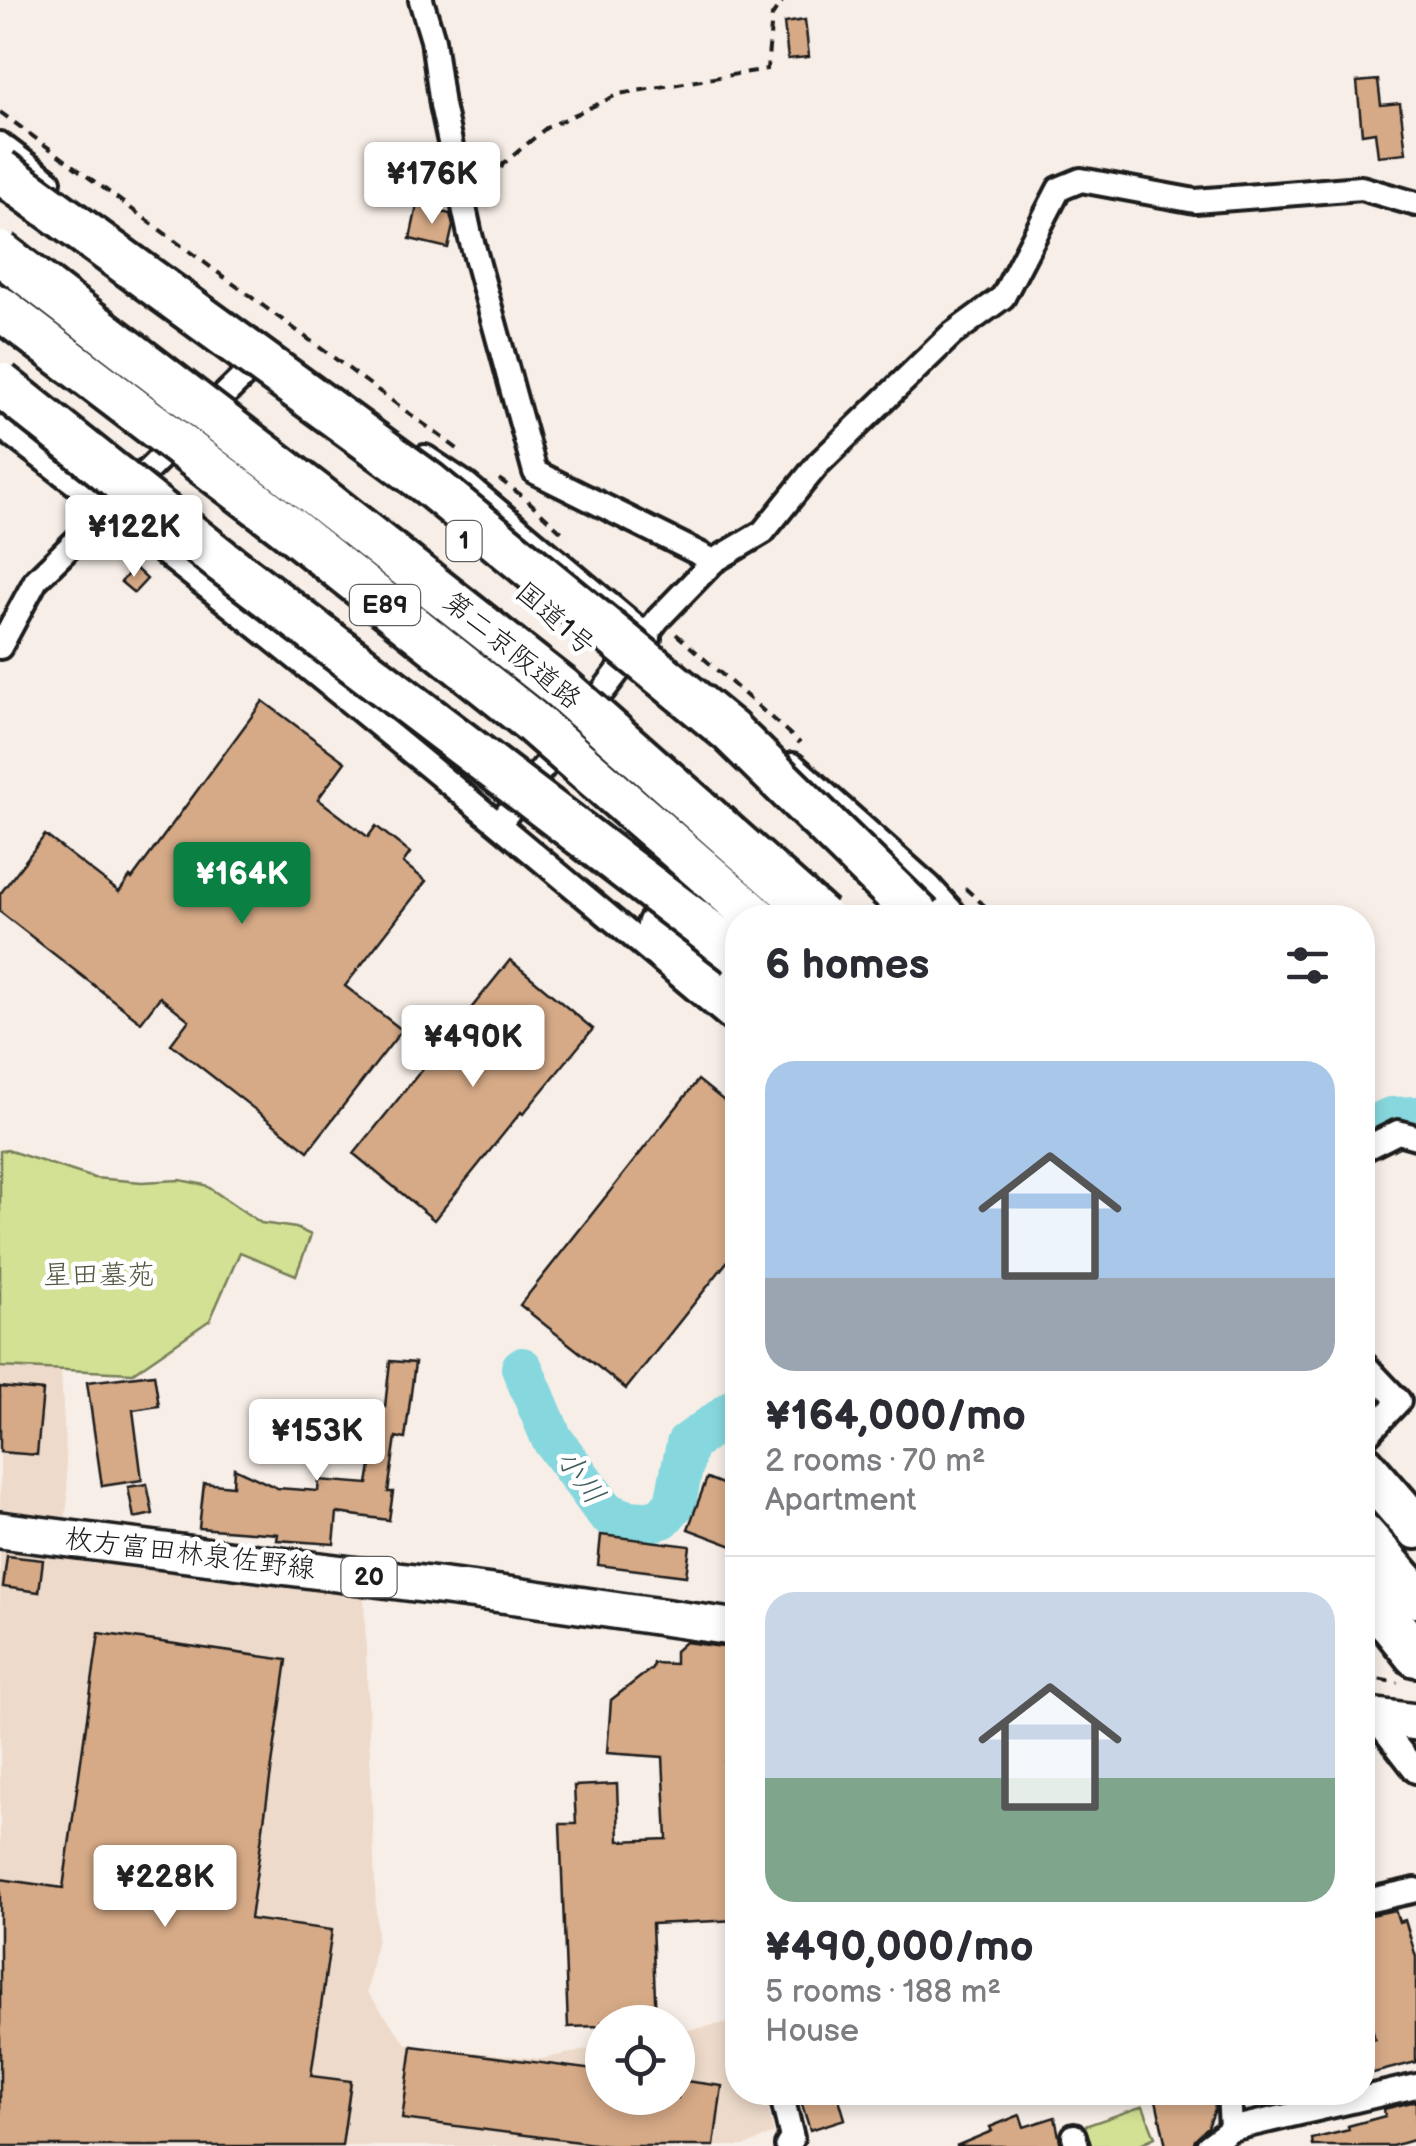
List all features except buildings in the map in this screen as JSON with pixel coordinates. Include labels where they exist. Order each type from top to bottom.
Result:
[{"type":"highway","points":[[0,171],[429,484],[730,731],[908,905]]},
{"type":"highway","name":"国道1号","points":[[0,204],[470,544],[884,905]]},
{"type":"highway","name":"第二京阪道路","points":[[0,252],[561,688],[806,905]]},
{"type":"highway","name":"第二京阪道路","points":[[0,308],[289,528],[530,720],[742,905]]},
{"type":"highway","points":[[0,364],[426,684],[659,926],[725,983]]},
{"type":"highway","points":[[0,384],[237,573],[725,944]]},
{"type":"highway","points":[[1375,1453],[1416,1488]]},
{"type":"highway","points":[[1375,1461],[1416,1527]]},
{"type":"highway","points":[[1375,1549],[1416,1596]]},
{"type":"highway","points":[[1375,1611],[1406,1669]]},
{"type":"main road","name":"枚方富田林泉佐野線","points":[[0,1530],[725,1626]]},
{"type":"main road","points":[[1375,1717],[1416,1722]]},
{"type":"street","points":[[420,0],[432,40],[470,235],[536,472],[714,561]]},
{"type":"street","points":[[0,144],[270,351],[467,485],[647,636],[946,905]]},
{"type":"street","points":[[499,824],[658,618],[714,561],[763,532],[818,464],[871,412],[951,335],[1003,297],[1059,189],[1081,180],[1195,201],[1361,188],[1416,204]]},
{"type":"street","points":[[0,647],[36,580],[270,351]]},
{"type":"street","points":[[0,426],[108,508],[499,824],[725,1015]]},
{"type":"street","points":[[1375,1144],[1398,1132],[1416,1137]]},
{"type":"street","points":[[1375,1376],[1399,1401],[1375,1430]]},
{"type":"street","points":[[1375,1724],[1416,1771]]},
{"type":"street","points":[[1375,1899],[1416,1890]]},
{"type":"street","points":[[1375,2096],[1416,2086]]},
{"type":"street","points":[[783,2105],[792,2138],[787,2146]]},
{"type":"street","points":[[1230,2105],[1231,2129]]},
{"type":"street","points":[[1208,2146],[1231,2129],[1334,2105]]},
{"type":"path","points":[[470,235],[503,164],[546,128],[620,94],[767,69],[772,16],[784,0]]},
{"type":"path","points":[[1375,1674],[1406,1669]]},
{"type":"shaded area","points":[[0,1367],[61,1371],[68,1498],[65,1522],[0,1514]]},
{"type":"shaded area","points":[[0,1548],[364,1597],[377,1937],[367,1992],[407,2045],[541,2059],[585,2050],[585,2115],[695,2115],[695,2029],[725,2023],[725,2105],[767,2105],[774,2133],[745,2146],[0,2146]]},
{"type":"green space","name":"星田墓苑","points":[[0,1151],[94,1178],[180,1180],[205,1185],[261,1223],[296,1228],[311,1235],[296,1275],[240,1252],[210,1320],[133,1373],[0,1367]]},
{"type":"green space","points":[[1143,2106],[1155,2137],[1136,2146],[1088,2146],[1082,2127]]},
{"type":"waterway","name":"小川","points":[[1375,1125],[1391,1118],[1416,1117]]},
{"type":"waterway","name":"小川","points":[[522,1368],[552,1439],[606,1513],[629,1521],[662,1518],[675,1503],[687,1444],[725,1416]]}]
